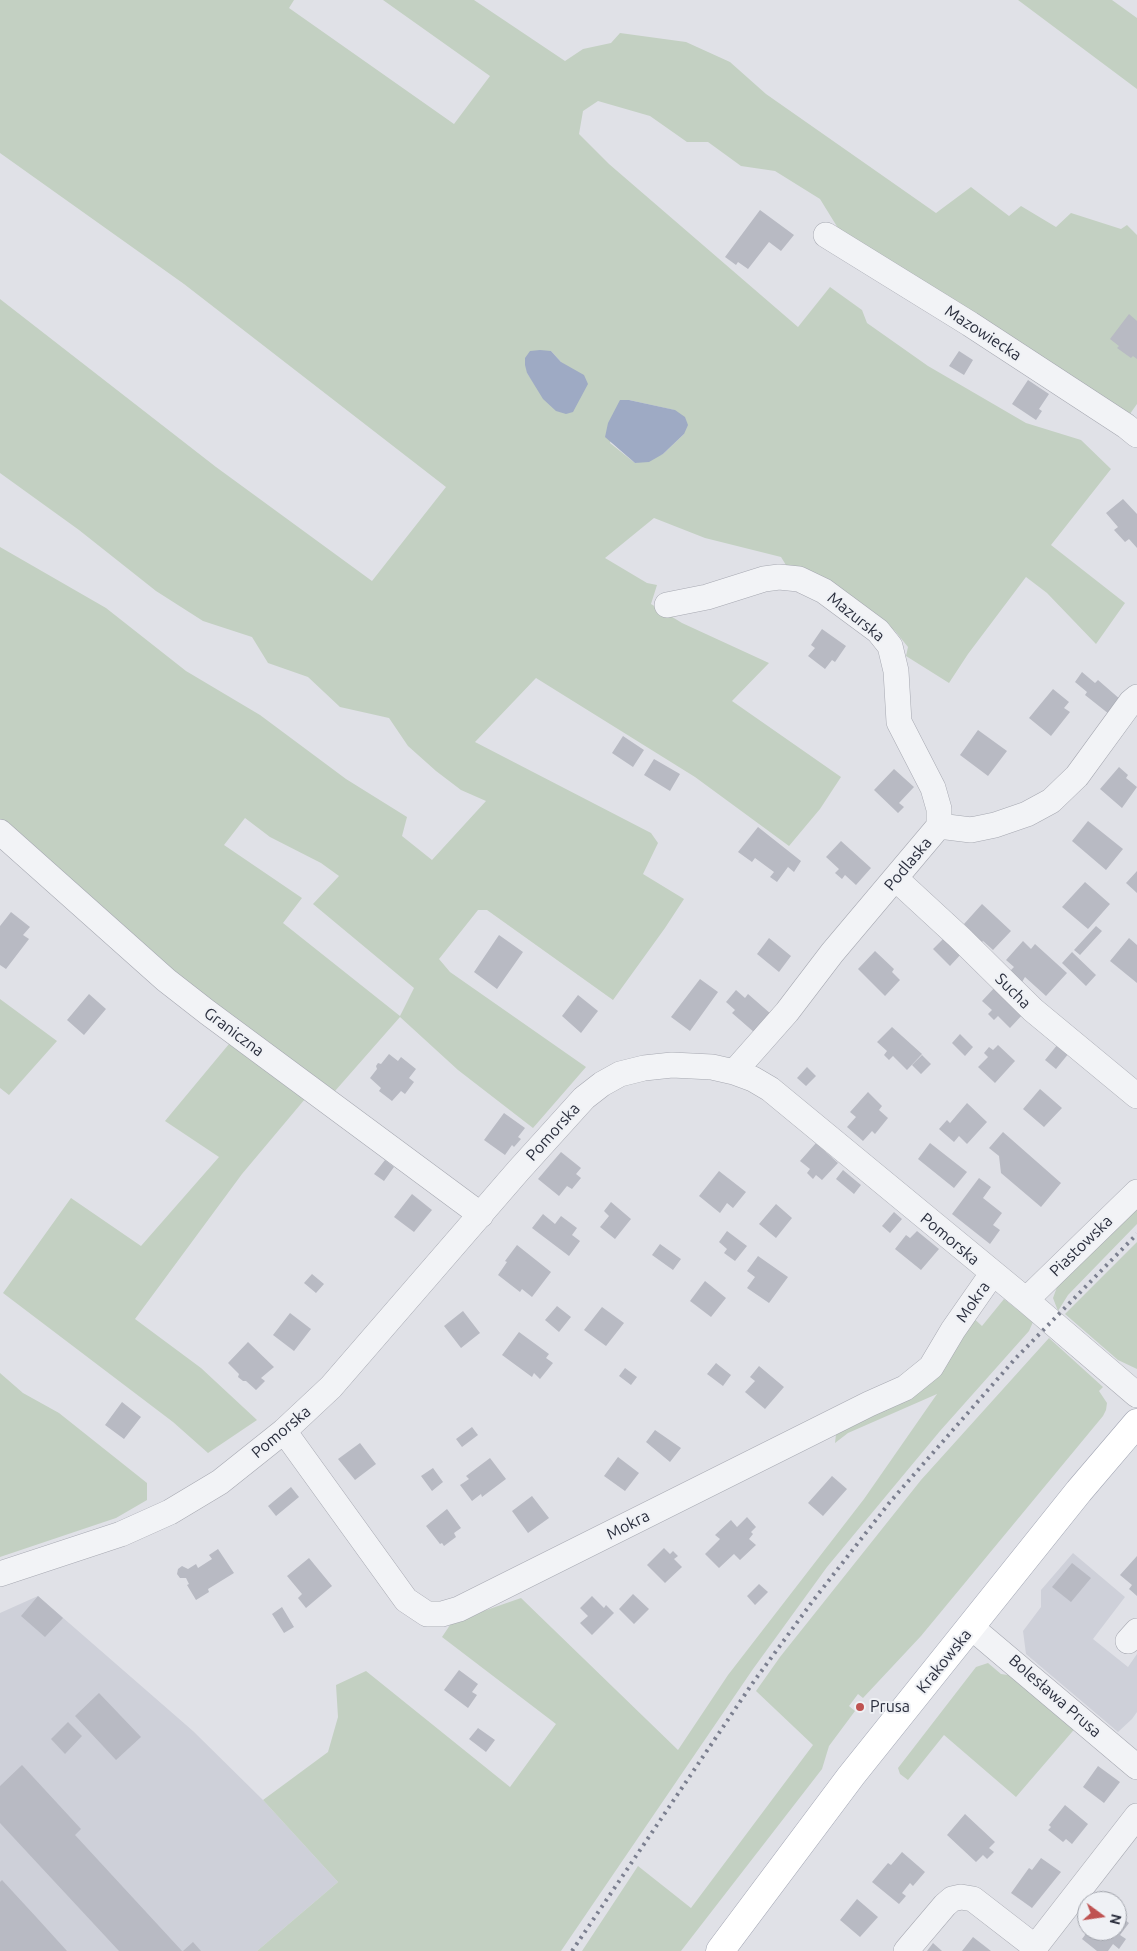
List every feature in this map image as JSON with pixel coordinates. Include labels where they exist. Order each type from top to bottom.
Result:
[{"type":"main road","name":"Krakowska","points":[[720,1951],[851,1776],[1079,1491],[1137,1423]]},
{"type":"street","name":"Mazowiecka","points":[[826,235],[970,324],[1137,435]]},
{"type":"street","name":"Mazurska","points":[[667,605],[707,597],[764,578],[799,579],[824,592],[878,631],[890,646],[896,671],[900,722],[934,788],[939,810],[939,826]]},
{"type":"street","name":"Podlaska","points":[[734,1072],[787,1012],[832,952],[896,879],[939,826],[971,830],[995,825],[1027,814],[1051,801],[1078,776],[1131,702],[1137,697]]},
{"type":"street","name":"Graniczna","points":[[0,832],[166,980],[481,1215]]},
{"type":"street","name":"Sucha","points":[[896,879],[960,938],[1033,1010],[1137,1096]]},
{"type":"street","name":"Pomorska","points":[[0,1574],[121,1534],[170,1512],[220,1482],[284,1431],[331,1387],[578,1104],[602,1084],[620,1074],[644,1068],[672,1065],[712,1067],[753,1079],[770,1089],[992,1274],[1026,1300],[1137,1396]]},
{"type":"street","name":"Piastowska","points":[[1026,1300],[1137,1192]]},
{"type":"street","name":"Mokra","points":[[284,1431],[406,1600],[427,1614],[442,1614],[459,1609],[852,1412],[905,1388],[931,1367],[953,1330],[992,1274]]},
{"type":"street","name":"Bolesława Prusa","points":[[971,1626],[1137,1767]]},
{"type":"street","points":[[906,1951],[945,1905],[952,1899],[961,1897],[973,1899],[1033,1949],[1137,1816]]},
{"type":"shaded area","points":[[1073,1553],[1125,1597],[1093,1639],[1128,1667],[1137,1654],[1137,1712],[1118,1732],[1026,1654],[1023,1631],[1041,1607],[1041,1590]]},
{"type":"shaded area","points":[[38,1596],[193,1731],[263,1800],[338,1882],[257,1951],[0,1951],[0,1613]]},
{"type":"green space","points":[[0,0],[294,0],[289,8],[454,124],[490,76],[383,0],[474,0],[565,61],[583,49],[611,43],[620,33],[686,42],[730,62],[766,94],[936,213],[971,187],[1009,216],[1021,206],[1056,227],[1071,213],[1121,229],[1127,225],[1137,235],[1137,404],[1127,418],[841,233],[820,199],[775,171],[741,166],[708,142],[687,142],[650,116],[598,101],[583,111],[579,134],[609,164],[798,327],[830,287],[862,310],[867,323],[928,366],[1026,423],[1081,440],[1111,469],[1051,545],[1125,603],[1096,644],[1047,593],[1026,577],[968,654],[949,683],[906,656],[908,647],[895,631],[836,595],[789,570],[781,557],[705,538],[654,518],[605,558],[647,583],[657,585],[651,604],[682,623],[769,663],[732,701],[841,777],[820,809],[789,846],[695,777],[536,678],[475,742],[651,833],[658,843],[643,874],[684,899],[613,1000],[487,910],[478,910],[439,959],[450,972],[586,1067],[533,1128],[458,1070],[400,1017],[335,1091],[136,948],[0,837],[0,547],[106,608],[186,671],[260,715],[346,779],[407,817],[402,836],[432,860],[486,801],[461,790],[436,771],[408,746],[389,718],[340,707],[308,677],[268,663],[252,637],[203,621],[156,591],[79,530],[0,473],[0,299],[216,467],[372,581],[446,487],[184,284],[0,153]],"holes":[[[551,351],[561,362],[534,383],[527,373]],[[629,400],[674,410],[684,434],[663,454],[635,463],[610,443]],[[245,818],[270,837],[321,863],[339,876],[313,904],[414,988],[400,1016],[283,923],[302,898],[224,845]]]},
{"type":"green space","points":[[1018,0],[1112,0],[1137,18],[1137,89]]},
{"type":"green space","points":[[0,999],[57,1041],[9,1095],[0,1088]]},
{"type":"green space","points":[[229,1044],[305,1099],[242,1174],[135,1319],[201,1368],[257,1420],[208,1453],[173,1422],[3,1293],[71,1198],[141,1246],[219,1157],[165,1121]]},
{"type":"green space","points":[[1137,1206],[1137,1224],[1068,1295],[1058,1311],[1053,1298],[1057,1287]]},
{"type":"green space","points":[[1137,1242],[1137,1369],[1118,1360],[1065,1314]]},
{"type":"green space","points":[[1004,1299],[1033,1322],[1029,1331],[940,1431],[827,1567],[753,1669],[561,1951],[257,1951],[338,1882],[263,1800],[328,1752],[338,1717],[336,1685],[366,1671],[510,1787],[556,1724],[442,1637],[452,1622],[521,1598],[678,1750],[728,1675],[864,1499],[937,1394],[848,1433],[835,1443],[837,1426],[927,1382],[969,1314],[982,1326]]},
{"type":"green space","points":[[1049,1338],[1103,1387],[1099,1391],[1107,1403],[1103,1416],[921,1636],[863,1698],[858,1694],[849,1706],[855,1711],[829,1746],[822,1769],[681,1951],[582,1951],[638,1866],[691,1908],[813,1745],[756,1691],[780,1657],[921,1480]]},
{"type":"green space","points":[[0,1373],[23,1393],[59,1413],[147,1483],[147,1500],[116,1518],[0,1557]]},
{"type":"green space","points":[[988,1663],[1001,1674],[1014,1676],[1078,1725],[1016,1797],[944,1735],[908,1780],[900,1774],[898,1768],[976,1667]]},
{"type":"water","points":[[530,351],[551,351],[561,362],[584,375],[588,384],[573,412],[566,414],[556,411],[543,399],[527,373],[525,358]]},
{"type":"water","points":[[620,400],[629,400],[675,410],[685,417],[688,425],[684,434],[663,454],[649,462],[635,463],[605,437],[608,423]]},
{"type":"building","points":[[760,210],[794,235],[781,251],[769,242],[748,269],[738,262],[736,265],[725,257]]},
{"type":"building","points":[[1129,314],[1137,321],[1137,359],[1133,356],[1131,358],[1117,348],[1119,346],[1110,339]]},
{"type":"building","points":[[959,351],[973,360],[964,375],[949,366]]},
{"type":"building","points":[[1028,380],[1049,394],[1039,409],[1042,411],[1036,420],[1012,404]]},
{"type":"building","points":[[1123,499],[1137,514],[1137,548],[1129,539],[1125,542],[1114,530],[1118,527],[1106,513]]},
{"type":"building","points":[[822,629],[846,646],[835,662],[832,660],[825,669],[808,656],[815,648],[811,645]]},
{"type":"building","points":[[1082,672],[1095,683],[1098,680],[1121,700],[1109,714],[1085,695],[1087,692],[1075,682]]},
{"type":"building","points":[[1053,689],[1069,702],[1064,708],[1070,712],[1051,736],[1029,718]]},
{"type":"building","points":[[978,730],[1007,751],[988,776],[960,755]]},
{"type":"building","points":[[623,736],[644,750],[633,767],[612,753]]},
{"type":"building","points":[[654,759],[680,774],[670,791],[644,775]]},
{"type":"building","points":[[1119,767],[1128,775],[1126,778],[1137,787],[1122,808],[1100,789]]},
{"type":"building","points":[[894,769],[914,787],[899,803],[904,807],[898,813],[874,790]]},
{"type":"building","points":[[1088,821],[1123,849],[1106,870],[1072,841]]},
{"type":"building","points":[[758,827],[801,861],[794,872],[788,867],[777,882],[770,877],[774,872],[755,858],[752,862],[738,852]]},
{"type":"building","points":[[841,841],[871,868],[856,885],[845,875],[842,879],[835,873],[839,869],[826,857]]},
{"type":"building","points":[[1137,871],[1137,893],[1126,883]]},
{"type":"building","points":[[1085,882],[1110,904],[1088,929],[1062,907]]},
{"type":"building","points":[[982,904],[1011,931],[993,950],[983,941],[978,946],[969,938],[973,933],[964,924]]},
{"type":"building","points":[[11,912],[30,927],[23,935],[29,939],[6,969],[0,965],[0,926]]},
{"type":"building","points":[[1096,926],[1102,931],[1080,955],[1074,950]]},
{"type":"building","points":[[499,935],[523,952],[497,989],[474,972]]},
{"type":"building","points":[[945,937],[962,953],[950,966],[933,949]]},
{"type":"building","points":[[769,938],[791,956],[779,972],[757,954]]},
{"type":"building","points":[[1129,938],[1137,945],[1137,983],[1110,961]]},
{"type":"building","points":[[1023,941],[1031,949],[1035,944],[1067,973],[1046,996],[1025,977],[1022,982],[1010,971],[1014,967],[1006,960]]},
{"type":"building","points":[[875,951],[894,969],[892,972],[900,980],[885,996],[858,969]]},
{"type":"building","points":[[1072,952],[1096,975],[1086,986],[1062,963]]},
{"type":"building","points":[[700,979],[718,992],[690,1031],[671,1017]]},
{"type":"building","points":[[996,986],[1024,1013],[1010,1028],[998,1016],[994,1020],[988,1014],[992,1010],[982,1001]]},
{"type":"building","points":[[736,990],[745,998],[748,994],[771,1014],[755,1033],[732,1013],[735,1010],[726,1002]]},
{"type":"building","points":[[89,994],[106,1009],[84,1035],[67,1020]]},
{"type":"building","points":[[578,995],[598,1011],[581,1033],[562,1016]]},
{"type":"building","points":[[892,1027],[922,1054],[907,1070],[893,1056],[889,1060],[884,1055],[887,1051],[877,1042]]},
{"type":"building","points":[[960,1034],[973,1047],[965,1056],[952,1043]]},
{"type":"building","points":[[1058,1044],[1069,1053],[1056,1069],[1045,1060]]},
{"type":"building","points":[[998,1045],[1015,1061],[995,1083],[978,1067],[988,1057],[984,1053],[989,1047],[993,1050]]},
{"type":"building","points":[[389,1054],[398,1061],[401,1057],[416,1069],[409,1078],[414,1082],[405,1094],[401,1091],[392,1101],[379,1091],[381,1088],[370,1078],[377,1069],[378,1063],[381,1064]]},
{"type":"building","points":[[922,1055],[931,1064],[921,1074],[912,1065]]},
{"type":"building","points":[[807,1067],[816,1076],[806,1086],[797,1078]]},
{"type":"building","points":[[1040,1089],[1062,1108],[1044,1127],[1023,1109]]},
{"type":"building","points":[[868,1092],[882,1106],[879,1110],[888,1118],[875,1134],[872,1131],[863,1141],[847,1127],[856,1117],[850,1112]]},
{"type":"building","points":[[967,1103],[987,1122],[967,1144],[959,1136],[954,1142],[939,1129],[947,1120],[950,1123]]},
{"type":"building","points":[[504,1113],[525,1128],[518,1137],[521,1139],[514,1147],[512,1145],[505,1155],[484,1140]]},
{"type":"building","points":[[1003,1132],[1061,1183],[1041,1207],[1001,1173],[999,1156],[989,1148]]},
{"type":"building","points":[[816,1143],[838,1163],[822,1180],[816,1175],[813,1179],[807,1173],[810,1169],[800,1161]]},
{"type":"building","points":[[930,1143],[967,1172],[954,1188],[918,1159]]},
{"type":"building","points":[[561,1152],[581,1168],[576,1174],[581,1178],[572,1189],[567,1186],[559,1196],[538,1179]]},
{"type":"building","points":[[385,1160],[394,1167],[384,1181],[374,1174]]},
{"type":"building","points":[[843,1170],[861,1185],[854,1194],[836,1179]]},
{"type":"building","points":[[719,1171],[746,1192],[733,1208],[727,1203],[720,1213],[699,1196]]},
{"type":"building","points":[[979,1178],[991,1187],[983,1198],[1002,1213],[993,1225],[1000,1230],[990,1244],[952,1214]]},
{"type":"building","points":[[412,1194],[432,1210],[414,1232],[394,1217]]},
{"type":"building","points":[[611,1202],[631,1219],[615,1239],[600,1227],[609,1216],[604,1211]]},
{"type":"building","points":[[776,1204],[792,1218],[776,1238],[759,1224]]},
{"type":"building","points":[[894,1212],[902,1219],[890,1233],[882,1226]]},
{"type":"building","points":[[543,1214],[555,1224],[561,1216],[577,1228],[572,1235],[580,1241],[569,1256],[532,1228]]},
{"type":"building","points":[[727,1231],[747,1246],[735,1261],[724,1253],[727,1249],[719,1242]]},
{"type":"building","points":[[917,1231],[939,1249],[921,1270],[895,1249],[906,1235],[910,1238]]},
{"type":"building","points":[[660,1244],[681,1259],[673,1270],[652,1255]]},
{"type":"building","points":[[517,1245],[551,1272],[532,1297],[522,1289],[520,1292],[498,1275],[507,1262],[505,1261]]},
{"type":"building","points":[[758,1256],[788,1277],[769,1303],[747,1288],[755,1277],[747,1271]]},
{"type":"building","points":[[312,1274],[324,1284],[316,1293],[304,1283]]},
{"type":"building","points":[[705,1281],[726,1298],[711,1317],[690,1301]]},
{"type":"building","points":[[557,1306],[571,1317],[559,1332],[545,1320]]},
{"type":"building","points":[[602,1307],[624,1323],[606,1346],[584,1330]]},
{"type":"building","points":[[463,1311],[480,1333],[461,1348],[444,1326]]},
{"type":"building","points":[[290,1313],[311,1329],[294,1351],[273,1335]]},
{"type":"building","points":[[519,1332],[549,1354],[546,1358],[553,1363],[540,1379],[534,1373],[532,1377],[502,1355]]},
{"type":"building","points":[[248,1342],[274,1367],[261,1378],[265,1381],[256,1390],[238,1377],[239,1374],[228,1363]]},
{"type":"building","points":[[716,1363],[731,1375],[723,1386],[707,1374]]},
{"type":"building","points":[[759,1366],[784,1387],[765,1409],[745,1392],[755,1381],[750,1377]]},
{"type":"building","points":[[625,1368],[637,1377],[631,1385],[619,1376]]},
{"type":"building","points":[[122,1402],[141,1417],[124,1439],[105,1425]]},
{"type":"building","points":[[472,1427],[478,1435],[462,1447],[456,1439]]},
{"type":"building","points":[[655,1430],[681,1448],[670,1462],[646,1442]]},
{"type":"building","points":[[360,1443],[376,1464],[355,1480],[338,1459]]},
{"type":"building","points":[[618,1457],[639,1473],[625,1491],[604,1476]]},
{"type":"building","points":[[490,1458],[506,1479],[482,1497],[481,1494],[472,1501],[460,1485],[469,1479],[466,1476]]},
{"type":"building","points":[[433,1468],[443,1482],[432,1491],[421,1476]]},
{"type":"building","points":[[832,1476],[847,1489],[823,1516],[808,1503]]},
{"type":"building","points":[[291,1487],[299,1497],[276,1516],[268,1506]]},
{"type":"building","points":[[532,1496],[549,1518],[528,1533],[512,1511]]},
{"type":"building","points":[[447,1509],[461,1528],[454,1533],[456,1537],[444,1546],[442,1543],[440,1544],[426,1526]]},
{"type":"building","points":[[747,1517],[756,1527],[751,1532],[753,1534],[749,1539],[756,1545],[740,1560],[734,1554],[719,1568],[705,1554],[720,1539],[715,1535],[731,1520],[737,1527]]},
{"type":"building","points":[[664,1548],[670,1554],[673,1551],[678,1556],[674,1559],[682,1567],[665,1583],[647,1565]]},
{"type":"building","points":[[218,1549],[234,1573],[208,1589],[209,1592],[196,1600],[187,1585],[189,1584],[186,1578],[180,1578],[177,1574],[178,1569],[182,1566],[188,1569],[196,1564],[198,1568],[212,1559],[209,1555]]},
{"type":"building","points":[[1137,1556],[1137,1596],[1129,1589],[1132,1585],[1120,1575]]},
{"type":"building","points":[[309,1558],[332,1586],[306,1608],[298,1598],[302,1594],[287,1576]]},
{"type":"building","points":[[1072,1563],[1091,1578],[1071,1602],[1052,1587]]},
{"type":"building","points":[[759,1584],[768,1592],[755,1605],[747,1596]]},
{"type":"building","points":[[633,1594],[649,1609],[634,1624],[619,1609]]},
{"type":"building","points":[[38,1596],[63,1618],[45,1637],[21,1616]]},
{"type":"building","points":[[592,1596],[604,1608],[606,1605],[614,1613],[592,1635],[580,1623],[588,1616],[580,1608]]},
{"type":"building","points":[[282,1607],[294,1627],[284,1633],[272,1614]]},
{"type":"building","points":[[459,1670],[478,1684],[472,1692],[477,1695],[468,1708],[444,1690]]},
{"type":"building","points":[[99,1693],[141,1737],[116,1760],[75,1716]]},
{"type":"building","points":[[68,1722],[82,1736],[65,1754],[51,1739]]},
{"type":"building","points":[[478,1728],[495,1740],[486,1752],[469,1739]]},
{"type":"building","points":[[22,1765],[81,1829],[75,1835],[182,1951],[119,1951],[0,1823],[0,1786]]},
{"type":"building","points":[[1098,1766],[1120,1782],[1104,1803],[1083,1787]]},
{"type":"building","points":[[1065,1805],[1088,1824],[1072,1844],[1066,1839],[1063,1842],[1048,1830],[1051,1827],[1049,1825]]},
{"type":"building","points":[[965,1814],[995,1842],[989,1848],[994,1852],[987,1859],[983,1855],[976,1862],[947,1835]]},
{"type":"building","points":[[902,1852],[925,1872],[913,1886],[910,1883],[902,1893],[906,1896],[899,1904],[872,1882],[888,1863],[891,1865]]},
{"type":"building","points":[[1041,1858],[1061,1872],[1032,1908],[1011,1893],[1029,1868],[1032,1870]]},
{"type":"building","points":[[2,1880],[67,1951],[0,1951],[0,1882]]},
{"type":"building","points":[[857,1899],[878,1917],[860,1937],[840,1920]]},
{"type":"building","points":[[973,1937],[991,1951],[962,1951]]},
{"type":"building","points":[[1084,1941],[1125,1941],[1119,1949],[1113,1944],[1108,1951],[1097,1951]]},
{"type":"building","points":[[193,1942],[201,1951],[183,1951]]},
{"type":"building","points":[[933,1943],[942,1951],[927,1951]]},
{"type":"railway","points":[[572,1951],[752,1684],[812,1602],[890,1502],[1015,1359],[1137,1234]]},
{"type":"place","name":"Prusa","points":[[860,1707]]}]
